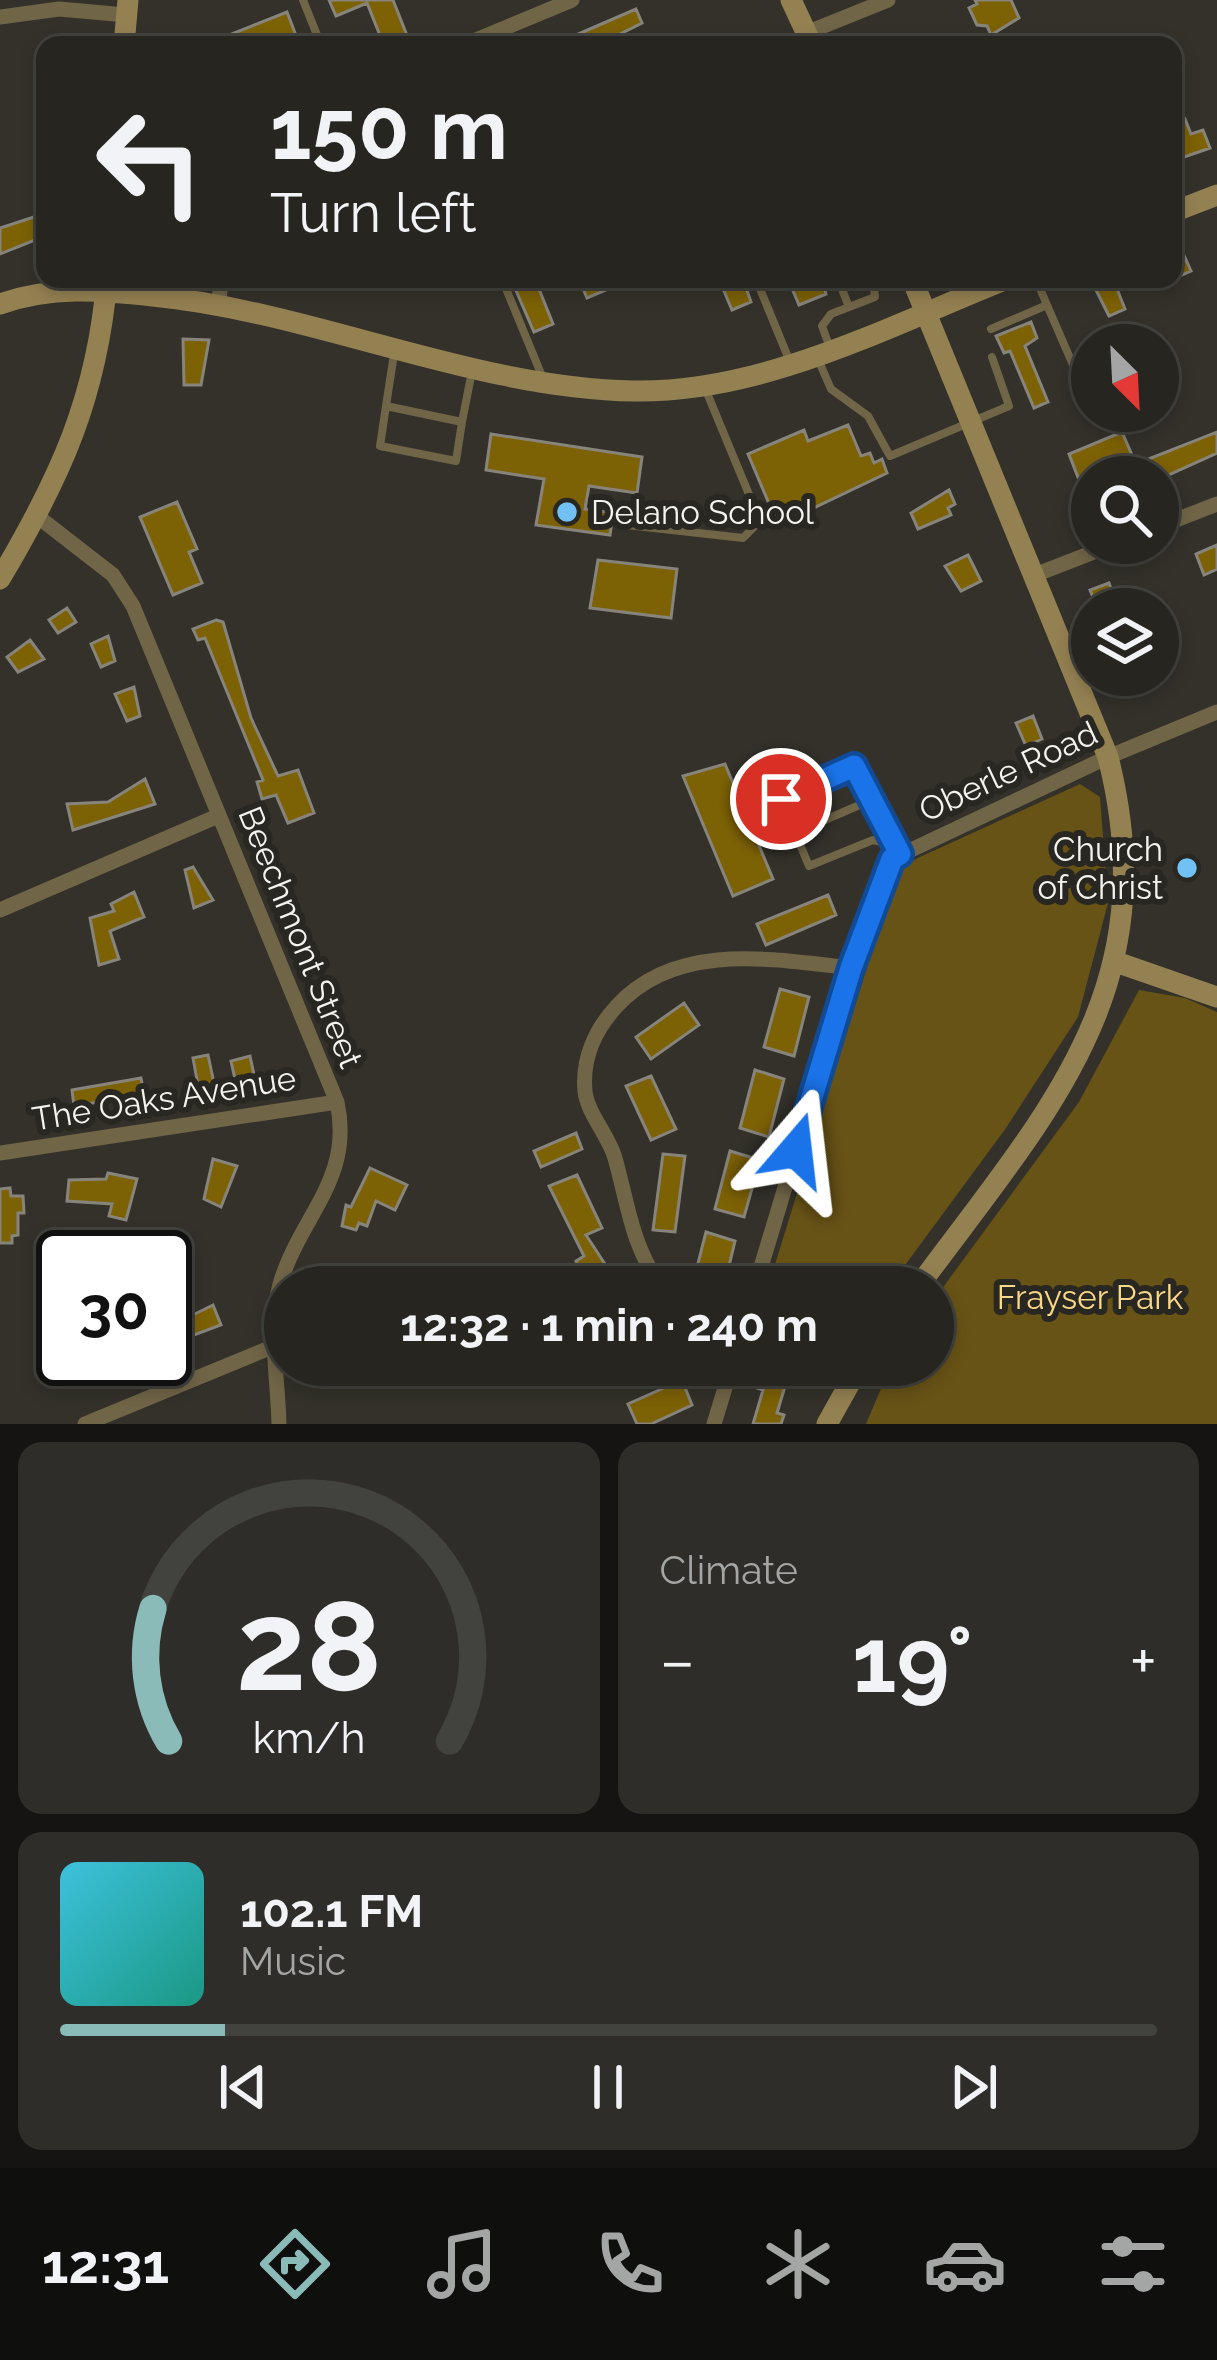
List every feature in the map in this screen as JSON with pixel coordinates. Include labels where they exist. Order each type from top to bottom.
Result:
[{"type":"main road","points":[[791,0],[808,36]]},
{"type":"main road","points":[[1182,209],[1217,195]]},
{"type":"main road","points":[[0,304],[80,288]]},
{"type":"main road","points":[[0,579],[37,516],[86,408],[106,288]]},
{"type":"main road","points":[[126,288],[219,302],[545,382],[636,391],[704,387],[791,364],[985,288]]},
{"type":"main road","points":[[916,288],[1108,757],[1123,825],[1116,962],[1087,1045],[933,1266]]},
{"type":"main road","points":[[1116,962],[1217,997]]},
{"type":"main road","points":[[827,1424],[845,1386]]},
{"type":"street","points":[[482,36],[542,6],[572,0]]},
{"type":"street","points":[[813,36],[857,6],[889,0]]},
{"type":"street","points":[[0,17],[59,9],[127,8]]},
{"type":"street","points":[[219,302],[220,288]]},
{"type":"street","points":[[1179,519],[1217,504]]},
{"type":"street","name":"Beechmont Street","points":[[37,516],[113,575],[133,607],[337,1102],[341,1156],[289,1266]]},
{"type":"street","points":[[1032,576],[1071,561]]},
{"type":"street","name":"Oberle Road","points":[[896,853],[1217,712]]},
{"type":"street","points":[[0,910],[218,816]]},
{"type":"street","points":[[761,1266],[851,968],[896,853]]},
{"type":"street","points":[[647,1266],[637,1251],[614,1153],[585,1093],[594,1031],[634,987],[692,963],[747,956],[851,968]]},
{"type":"street","name":"The Oaks Avenue","points":[[0,1153],[337,1102]]},
{"type":"street","points":[[85,1424],[264,1350]]},
{"type":"street","name":"Beechmont Street","points":[[278,1386],[278,1424]]},
{"type":"street","points":[[714,1424],[726,1386]]},
{"type":"lane","points":[[303,0],[318,36]]},
{"type":"lane","points":[[506,288],[545,382]]},
{"type":"lane","points":[[760,288],[791,364]]},
{"type":"lane","points":[[846,288],[849,307]]},
{"type":"lane","points":[[871,288],[874,297],[831,314],[822,326],[823,352],[831,389],[868,416],[890,456],[1012,403],[992,357]]},
{"type":"lane","points":[[1040,288],[1071,359]]},
{"type":"lane","points":[[991,329],[1047,305]]},
{"type":"lane","points":[[395,346],[380,446],[456,461],[474,365]]},
{"type":"lane","points":[[627,525],[743,538],[760,521],[704,387]]},
{"type":"lane","points":[[386,406],[462,422]]},
{"type":"lane","points":[[854,766],[896,853],[873,840],[809,866],[781,799],[854,766]]},
{"type":"lane","points":[[796,833],[872,800]]},
{"type":"green space","points":[[1080,784],[1100,797],[1108,903],[1078,1017],[1006,1128],[904,1266],[774,1266],[898,867]]},
{"type":"green space","name":"Frayser Park","points":[[1139,990],[1185,998],[1217,1012],[1217,1424],[866,1424],[882,1386],[954,1386],[954,1272],[1079,1102]]},
{"type":"building","points":[[329,0],[393,0],[406,33],[380,36],[367,3],[336,16]]},
{"type":"building","points":[[975,0],[1011,0],[1019,18],[991,35],[987,26],[977,25],[969,8],[977,4]]},
{"type":"building","points":[[636,9],[642,23],[616,36],[574,36]]},
{"type":"building","points":[[287,12],[295,33],[288,36],[227,36]]},
{"type":"building","points":[[1182,120],[1191,134],[1203,130],[1210,148],[1182,158]]},
{"type":"building","points":[[36,216],[36,240],[0,254],[0,228]]},
{"type":"building","points":[[1182,251],[1191,271],[1182,275]]},
{"type":"building","points":[[515,288],[539,288],[553,324],[534,332]]},
{"type":"building","points":[[583,288],[605,288],[606,290],[587,298]]},
{"type":"building","points":[[723,288],[746,288],[751,302],[732,310]]},
{"type":"building","points":[[792,288],[824,288],[826,294],[799,305]]},
{"type":"building","points":[[1095,288],[1117,288],[1125,309],[1109,316]]},
{"type":"building","points":[[1031,322],[1037,338],[1025,346],[1048,402],[1034,408],[1010,351],[1004,353],[996,336]]},
{"type":"building","points":[[183,339],[209,340],[201,385],[184,385]]},
{"type":"building","points":[[848,425],[861,456],[870,453],[874,463],[882,459],[887,473],[778,525],[748,454],[804,430],[808,441]]},
{"type":"building","points":[[1122,432],[1132,456],[1071,459],[1069,454]]},
{"type":"building","points":[[1217,432],[1217,453],[1179,470],[1179,456],[1156,456]]},
{"type":"building","points":[[491,434],[642,457],[637,493],[589,486],[585,509],[613,513],[610,535],[536,525],[544,479],[486,470]]},
{"type":"building","points":[[949,490],[955,504],[948,508],[951,515],[918,529],[911,513]]},
{"type":"building","points":[[177,502],[197,549],[189,552],[202,583],[173,595],[140,517]]},
{"type":"building","points":[[1217,545],[1217,569],[1204,575],[1196,554]]},
{"type":"building","points":[[968,555],[981,581],[961,591],[945,566]]},
{"type":"building","points":[[598,560],[677,569],[671,618],[590,608]]},
{"type":"building","points":[[67,608],[76,622],[58,633],[49,620]]},
{"type":"building","points":[[223,622],[251,718],[278,776],[298,770],[314,813],[288,823],[276,795],[262,799],[257,782],[263,780],[205,638],[198,640],[193,629]]},
{"type":"building","points":[[108,636],[115,661],[101,667],[91,644]]},
{"type":"building","points":[[30,640],[44,659],[18,672],[7,657]]},
{"type":"building","points":[[134,687],[140,716],[127,721],[115,694]]},
{"type":"building","points":[[1033,716],[1042,739],[1026,746],[1016,723]]},
{"type":"building","points":[[725,764],[773,879],[733,896],[683,776]]},
{"type":"building","points":[[145,779],[155,804],[73,830],[67,804],[108,802]]},
{"type":"building","points":[[193,867],[213,900],[194,908],[185,870]]},
{"type":"building","points":[[134,892],[144,917],[110,931],[119,959],[99,965],[90,918],[114,911],[111,904]]},
{"type":"building","points":[[828,895],[836,915],[766,945],[757,924]]},
{"type":"building","points":[[780,989],[809,997],[794,1056],[764,1047]]},
{"type":"building","points":[[684,1003],[699,1025],[651,1059],[636,1037]]},
{"type":"building","points":[[208,1055],[215,1088],[199,1091],[193,1058]]},
{"type":"building","points":[[250,1056],[256,1084],[237,1088],[231,1061]]},
{"type":"building","points":[[755,1070],[784,1079],[769,1137],[740,1128]]},
{"type":"building","points":[[651,1076],[676,1129],[651,1140],[626,1086]]},
{"type":"building","points":[[141,1078],[144,1095],[74,1106],[72,1090]]},
{"type":"building","points":[[576,1133],[582,1149],[541,1167],[534,1151]]},
{"type":"building","points":[[730,1151],[760,1160],[744,1217],[715,1209]]},
{"type":"building","points":[[663,1154],[685,1156],[675,1232],[653,1230]]},
{"type":"building","points":[[213,1159],[237,1166],[221,1207],[204,1199]]},
{"type":"building","points":[[370,1168],[407,1185],[395,1210],[376,1201],[367,1226],[359,1223],[356,1230],[342,1226],[346,1205],[351,1207]]},
{"type":"building","points":[[108,1173],[137,1179],[126,1220],[109,1216],[112,1204],[67,1201],[69,1180],[106,1179]]},
{"type":"building","points":[[577,1175],[602,1228],[586,1235],[606,1266],[579,1266],[576,1261],[584,1256],[549,1186]]},
{"type":"building","points":[[10,1188],[11,1196],[23,1196],[24,1213],[18,1213],[18,1235],[12,1236],[12,1243],[0,1243],[0,1189]]},
{"type":"building","points":[[706,1232],[735,1241],[729,1266],[697,1266]]},
{"type":"building","points":[[213,1305],[221,1325],[192,1336],[192,1316]]},
{"type":"building","points":[[668,1386],[684,1386],[692,1405],[651,1424],[637,1424],[628,1404]]},
{"type":"building","points":[[785,1386],[777,1413],[784,1415],[781,1424],[753,1424],[763,1390],[754,1387]]},
{"type":"place","name":"Delano School","points":[[567,512]]},
{"type":"place","name":"Church of Christ","points":[[1187,868]]},
{"type":"route","points":[[781,799],[854,766],[900,854],[892,859],[851,968],[796,1150]]}]
